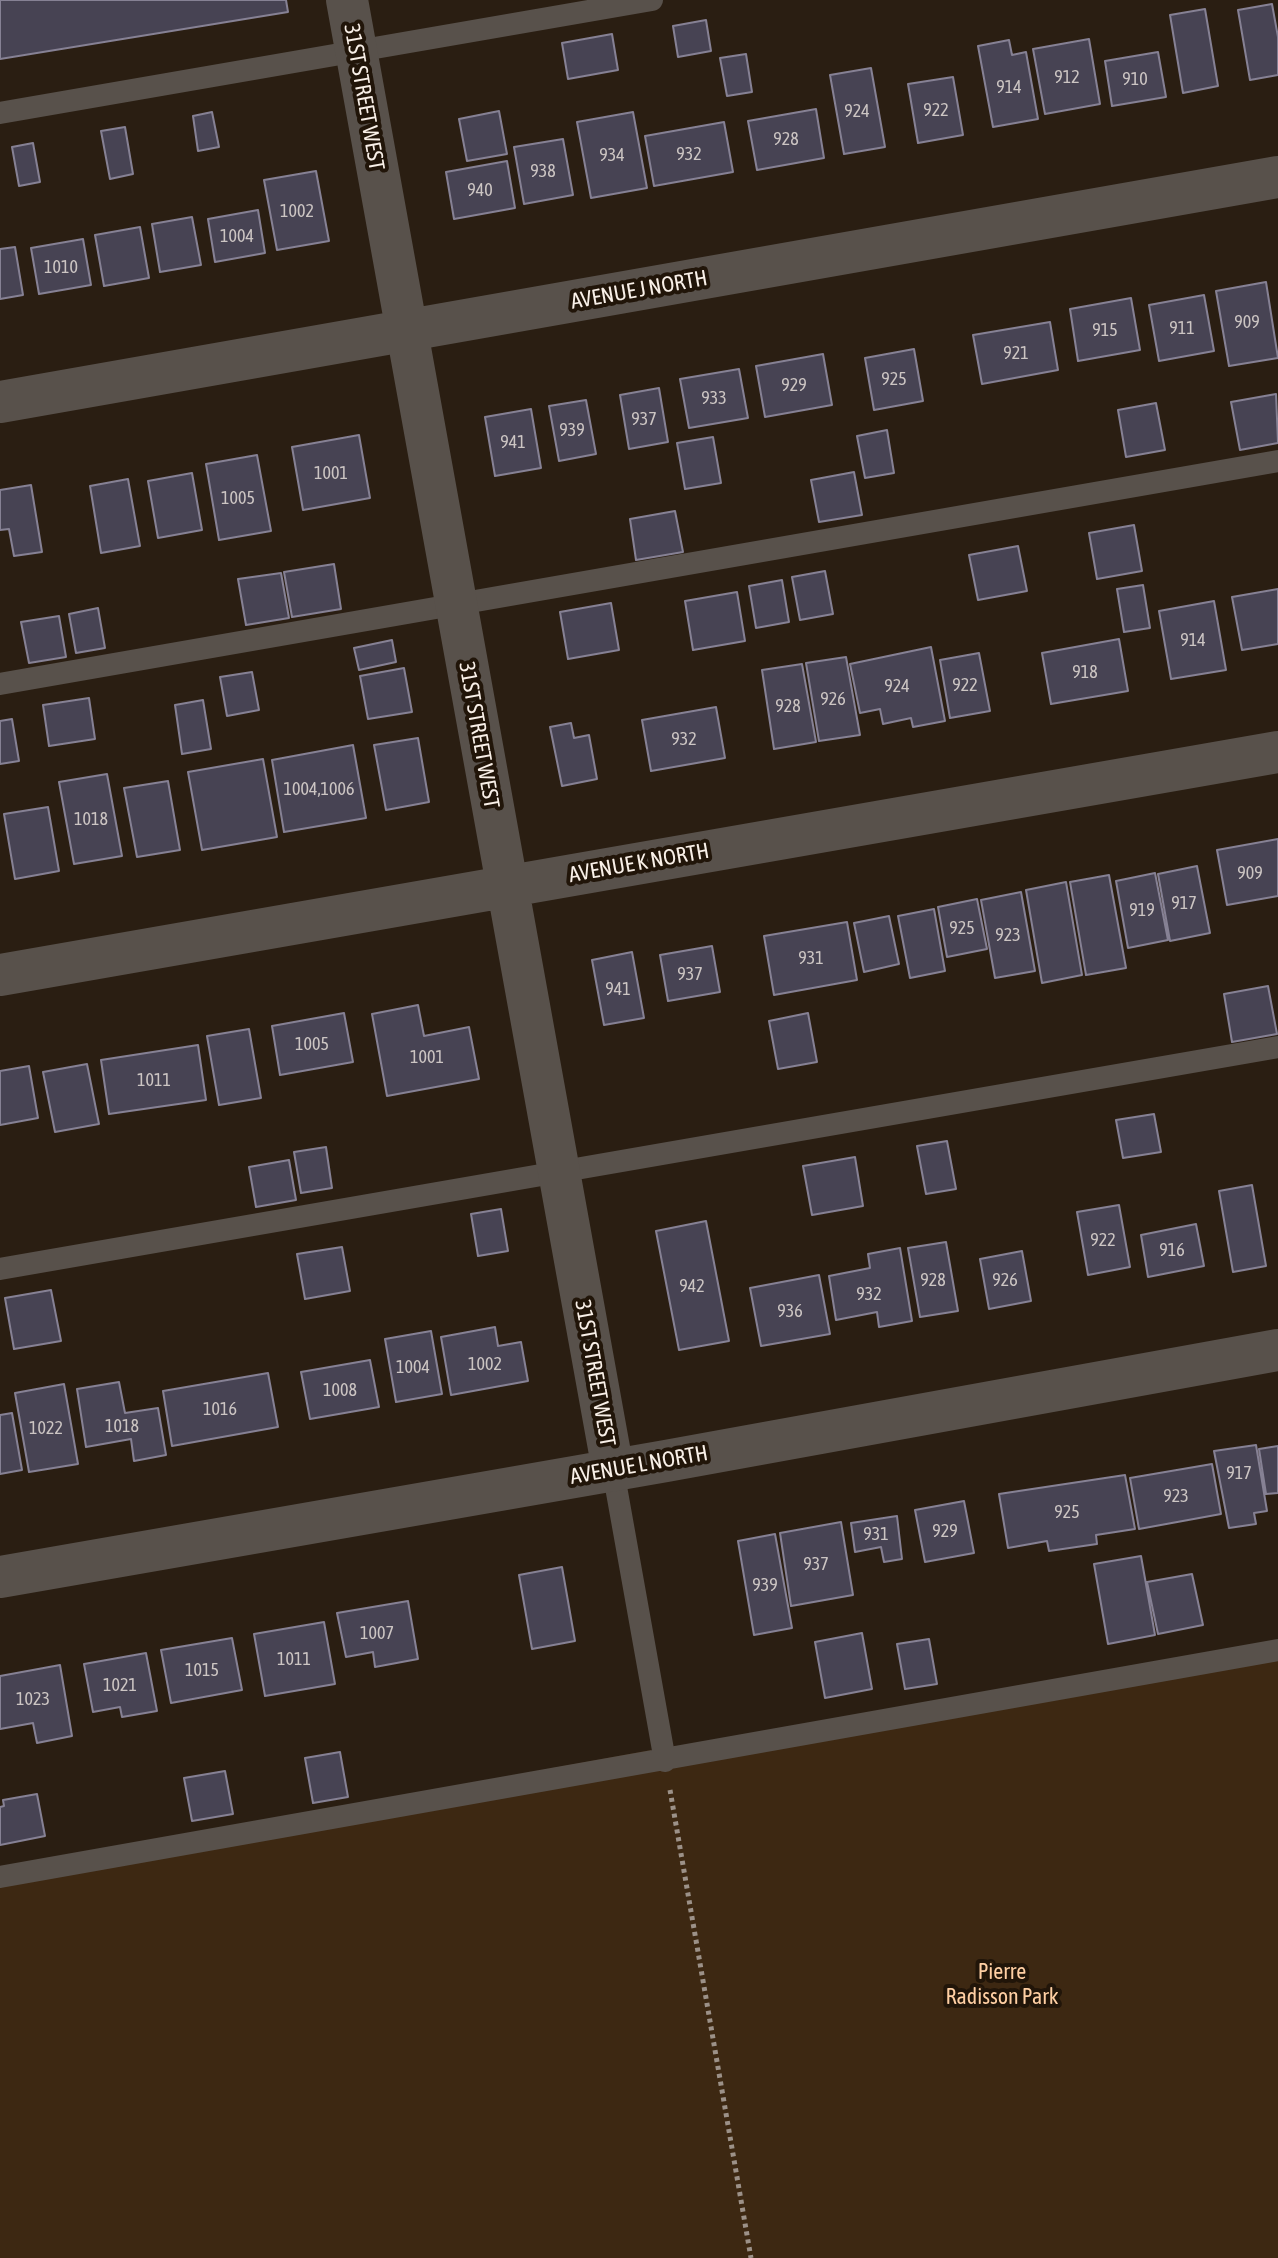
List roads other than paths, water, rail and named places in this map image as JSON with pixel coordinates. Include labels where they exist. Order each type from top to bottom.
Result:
[{"type":"street","name":"31ST STREET WEST","points":[[347,0],[613,1470]]},
{"type":"street","name":"AVENUE J NORTH","points":[[0,402],[1278,177]]},
{"type":"street","name":"AVENUE K NORTH","points":[[0,975],[1278,752]]},
{"type":"street","name":"AVENUE L NORTH","points":[[0,1577],[1278,1350]]},
{"type":"lane","points":[[0,113],[652,0]]},
{"type":"lane","points":[[0,684],[1278,461]]},
{"type":"lane","points":[[0,1269],[1278,1047]]},
{"type":"lane","points":[[613,1470],[665,1761]]},
{"type":"lane","points":[[0,1877],[1278,1650]]},
{"type":"park label","name":"Pierre Radisson Park","points":[[1002,1984]]}]
